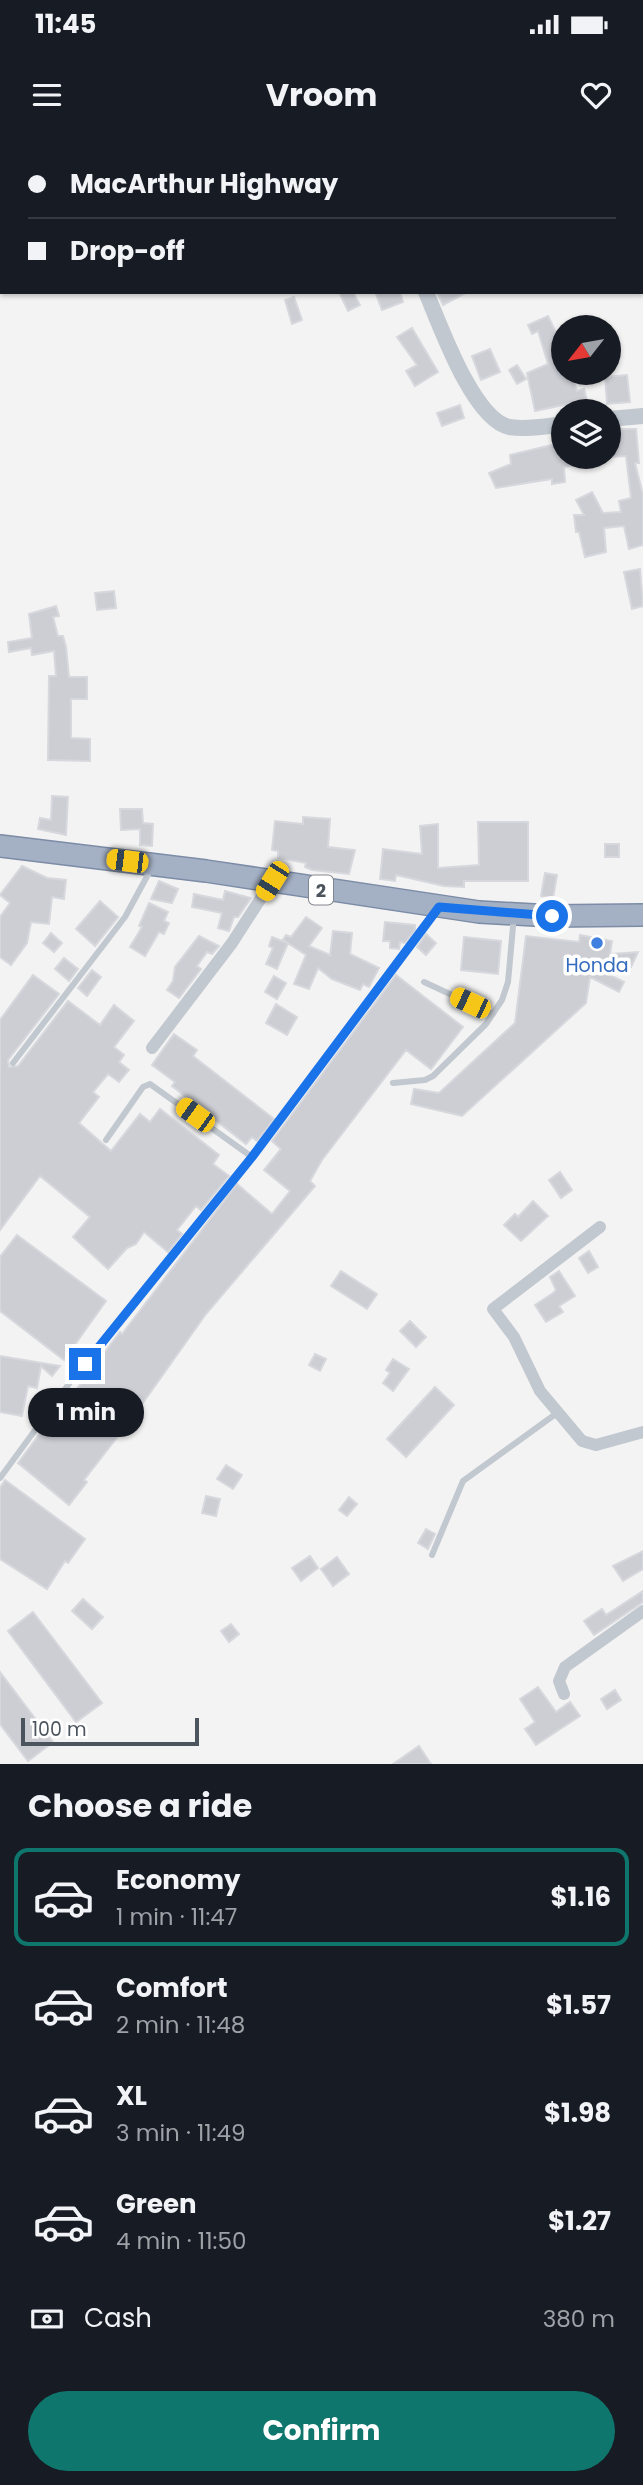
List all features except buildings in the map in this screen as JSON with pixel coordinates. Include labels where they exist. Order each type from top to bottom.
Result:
[{"type":"highway","name":"2","points":[[0,846],[154,864],[439,907],[514,914],[643,915]]},
{"type":"street","points":[[427,294],[476,399],[491,418],[510,427],[551,425]]},
{"type":"street","points":[[621,418],[643,416]]},
{"type":"street","points":[[152,1048],[232,943],[272,881]]},
{"type":"street","points":[[600,1227],[493,1309],[514,1336],[540,1391],[557,1413],[589,1445],[643,1433]]},
{"type":"street","points":[[564,1694],[559,1681],[565,1667],[643,1611]]},
{"type":"lane","points":[[13,1063],[125,918],[154,864]]},
{"type":"lane","points":[[0,1478],[71,1381],[252,1157],[439,907]]},
{"type":"lane","points":[[393,1083],[425,1080],[433,1076],[493,1014],[508,982],[514,914]]},
{"type":"lane","points":[[424,982],[493,1014]]},
{"type":"lane","points":[[106,1140],[143,1087],[150,1084],[252,1157]]},
{"type":"lane","points":[[432,1555],[463,1481],[557,1413]]},
{"type":"place","name":"Honda","points":[[597,943]]},
{"type":"route","points":[[85,1364],[275,1128],[439,907],[552,916]]}]
